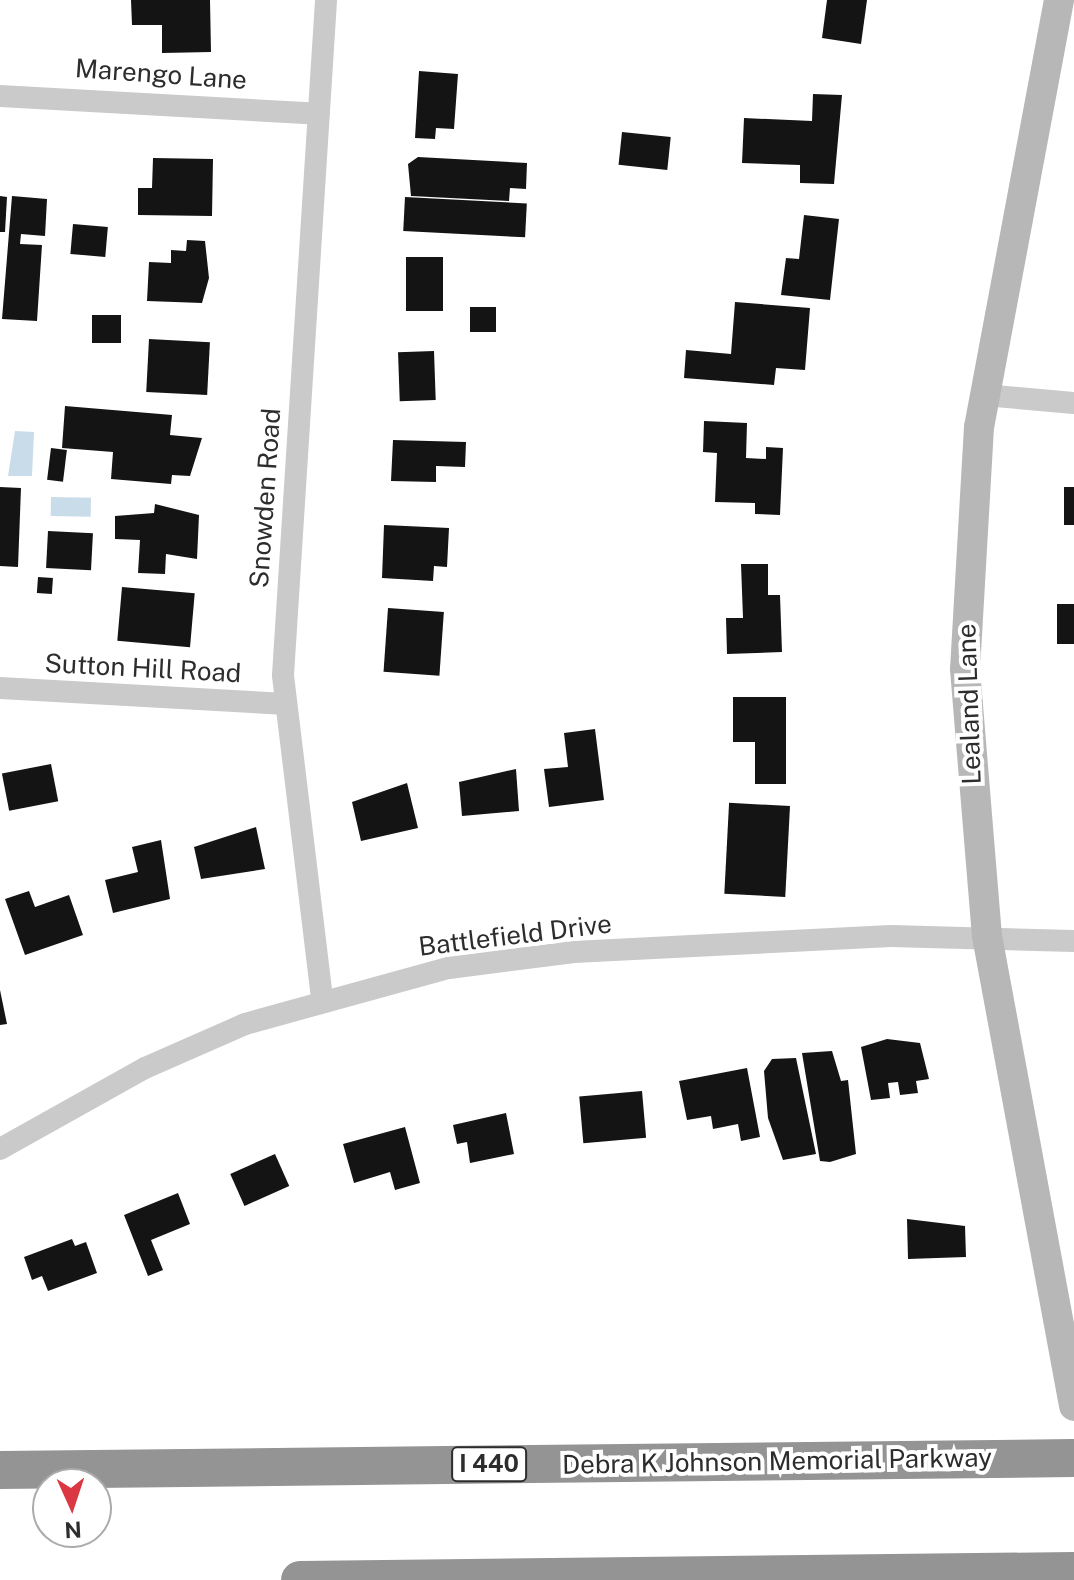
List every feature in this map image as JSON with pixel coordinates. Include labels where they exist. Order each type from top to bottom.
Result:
[{"type":"highway","name":"Debra K Johnson Memorial Parkway","points":[[0,1470],[1074,1458]]},
{"type":"highway","points":[[300,1580],[1074,1571]]},
{"type":"street","name":"Snowden Road","points":[[322,998],[283,704],[326,0]]},
{"type":"street","name":"Lealand Lane","points":[[1059,0],[984,395],[967,556],[965,669],[987,936],[1074,1406]]},
{"type":"street","name":"Marengo Lane","points":[[0,96],[318,114]]},
{"type":"street","points":[[984,395],[1074,403]]},
{"type":"street","name":"Sutton Hill Road","points":[[0,688],[283,704]]},
{"type":"street","name":"Battlefield Drive","points":[[0,1149],[181,1051],[322,998],[541,955],[987,936],[1074,941]]},
{"type":"water","points":[[15,431],[34,432],[32,476],[8,476]]},
{"type":"water","points":[[51,497],[91,498],[91,517],[51,516]]},
{"type":"building","points":[[131,0],[210,0],[211,52],[162,53],[162,25],[132,25]]},
{"type":"building","points":[[827,0],[867,0],[861,44],[822,38]]},
{"type":"building","points":[[419,71],[458,74],[454,129],[436,128],[435,139],[415,138]]},
{"type":"building","points":[[813,94],[842,95],[834,184],[800,183],[800,165],[742,163],[744,118],[812,121]]},
{"type":"building","points":[[622,132],[671,137],[667,170],[619,165]]},
{"type":"building","points":[[418,157],[527,163],[526,189],[510,188],[509,201],[411,196],[408,164]]},
{"type":"building","points":[[153,158],[213,159],[212,216],[138,215],[138,188],[152,188]]},
{"type":"building","points":[[0,196],[7,197],[5,232],[0,232]]},
{"type":"building","points":[[12,196],[47,199],[45,236],[21,234],[20,244],[42,245],[37,321],[2,319]]},
{"type":"building","points":[[405,197],[527,203],[525,237],[403,231]]},
{"type":"building","points":[[804,215],[839,219],[830,300],[781,295],[786,258],[799,259]]},
{"type":"building","points":[[73,224],[108,227],[105,257],[70,254]]},
{"type":"building","points":[[187,240],[205,241],[209,278],[202,303],[147,301],[149,262],[171,263],[171,250],[186,251]]},
{"type":"building","points":[[406,257],[443,257],[443,311],[406,311]]},
{"type":"building","points":[[735,302],[810,308],[805,370],[776,368],[774,385],[684,378],[686,350],[731,354]]},
{"type":"building","points":[[470,307],[496,307],[496,332],[470,332]]},
{"type":"building","points":[[92,315],[121,315],[121,343],[92,343]]},
{"type":"building","points":[[149,339],[210,342],[207,395],[146,392]]},
{"type":"building","points":[[434,351],[436,400],[400,401],[398,352]]},
{"type":"building","points":[[65,406],[172,415],[170,435],[202,438],[190,476],[172,475],[171,484],[111,479],[113,452],[62,448]]},
{"type":"building","points":[[704,421],[747,423],[746,458],[766,459],[766,447],[783,448],[780,515],[755,514],[755,503],[715,502],[717,453],[703,452]]},
{"type":"building","points":[[393,440],[466,442],[465,467],[436,466],[436,482],[391,481]]},
{"type":"building","points":[[51,448],[67,450],[63,482],[47,480]]},
{"type":"building","points":[[0,487],[21,488],[18,567],[0,566]]},
{"type":"building","points":[[1064,487],[1074,487],[1074,525],[1064,525]]},
{"type":"building","points":[[155,504],[199,515],[197,559],[166,554],[165,574],[138,573],[140,540],[115,539],[115,516],[154,513]]},
{"type":"building","points":[[384,525],[449,528],[447,567],[434,566],[433,581],[382,578]]},
{"type":"building","points":[[48,531],[93,533],[91,570],[46,568]]},
{"type":"building","points":[[741,564],[768,564],[768,595],[780,595],[782,652],[727,654],[726,618],[743,618]]},
{"type":"building","points":[[38,577],[53,578],[52,594],[37,593]]},
{"type":"building","points":[[122,587],[195,593],[190,647],[117,641]]},
{"type":"building","points":[[1057,604],[1074,604],[1074,644],[1057,644]]},
{"type":"building","points":[[388,608],[444,612],[439,676],[384,672]]},
{"type":"building","points":[[733,697],[786,697],[786,784],[755,784],[755,742],[733,742]]},
{"type":"building","points":[[595,729],[604,800],[549,807],[544,769],[568,767],[564,733]]},
{"type":"building","points":[[51,764],[58,801],[9,811],[2,774]]},
{"type":"building","points":[[516,769],[519,811],[462,816],[459,782]]},
{"type":"building","points":[[407,783],[418,828],[361,841],[352,802]]},
{"type":"building","points":[[729,803],[790,806],[785,897],[724,894]]},
{"type":"building","points":[[256,827],[265,869],[201,879],[194,847]]},
{"type":"building","points":[[161,840],[170,899],[113,913],[105,880],[138,872],[132,847]]},
{"type":"building","points":[[29,891],[35,907],[69,895],[83,935],[25,955],[5,899]]},
{"type":"building","points":[[0,990],[7,1024],[0,1025]]},
{"type":"building","points":[[887,1039],[920,1043],[929,1079],[916,1081],[918,1093],[900,1095],[898,1082],[888,1083],[890,1098],[871,1100],[861,1047]]},
{"type":"building","points":[[832,1051],[841,1081],[848,1080],[856,1154],[830,1162],[820,1161],[802,1053]]},
{"type":"building","points":[[796,1058],[816,1154],[783,1160],[768,1118],[764,1071],[772,1059]]},
{"type":"building","points":[[747,1068],[760,1137],[741,1141],[738,1124],[713,1129],[711,1116],[687,1120],[679,1081]]},
{"type":"building","points":[[642,1091],[646,1138],[583,1143],[579,1096]]},
{"type":"building","points":[[506,1113],[514,1154],[470,1163],[467,1142],[457,1144],[453,1125]]},
{"type":"building","points":[[405,1127],[420,1183],[395,1190],[390,1172],[354,1183],[343,1144]]},
{"type":"building","points":[[275,1154],[289,1186],[244,1206],[230,1174]]},
{"type":"building","points":[[178,1193],[190,1224],[151,1240],[163,1270],[148,1276],[124,1215]]},
{"type":"building","points":[[907,1219],[965,1226],[966,1257],[908,1259]]},
{"type":"building","points":[[72,1239],[75,1246],[86,1242],[97,1273],[48,1291],[42,1276],[32,1280],[24,1257]]}]
